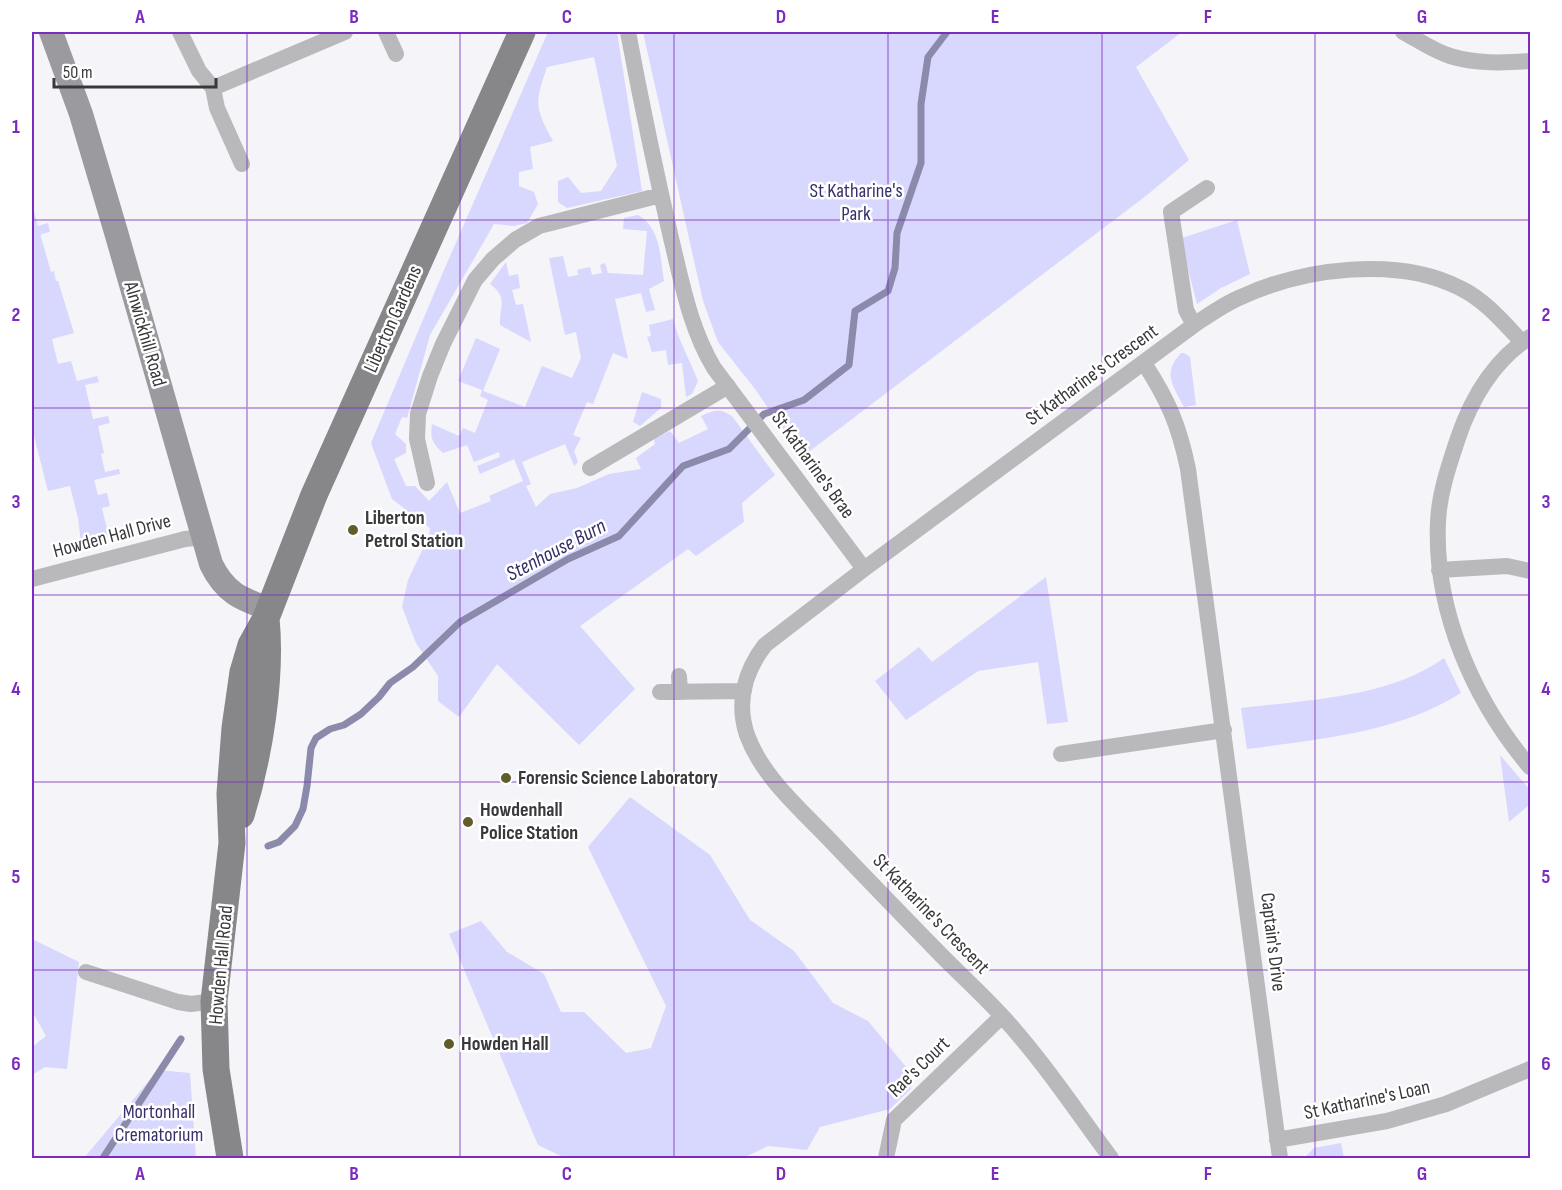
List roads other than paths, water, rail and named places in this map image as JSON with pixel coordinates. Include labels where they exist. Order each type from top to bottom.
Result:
[{"type":"main road","name":"Liberton Gardens","points":[[268,613],[314,495],[522,32]]},
{"type":"main road","name":"Howden Hall Road","points":[[230,1158],[216,1069],[214,1001],[232,843],[230,794],[235,728],[243,672],[251,645],[268,613]]},
{"type":"street","name":"Alnwickhill Road","points":[[51,32],[81,114],[212,564],[223,584],[241,598],[268,613]]},
{"type":"street","points":[[180,32],[199,71],[213,88],[217,108],[242,164]]},
{"type":"street","points":[[213,88],[345,32]]},
{"type":"street","points":[[386,32],[396,54]]},
{"type":"street","name":"St Katharine's Brae","points":[[628,32],[661,195],[692,322],[701,346],[728,386],[864,569]]},
{"type":"street","points":[[1403,32],[1449,56],[1507,63],[1530,61]]},
{"type":"street","points":[[1194,325],[1185,301],[1171,212],[1208,188]]},
{"type":"street","points":[[427,483],[417,439],[418,414],[443,344],[475,280],[493,259],[515,240],[539,226],[661,195]]},
{"type":"street","name":"St Katharine's Crescent","points":[[1111,1158],[1002,1016],[887,900],[766,771],[747,733],[743,712],[747,673],[765,645],[864,569],[1194,325],[1242,296],[1301,277],[1336,271],[1405,271],[1437,278],[1462,288],[1484,303],[1526,340]]},
{"type":"street","points":[[1526,340],[1504,358],[1473,399],[1442,490],[1438,520],[1439,570],[1459,644],[1479,692],[1497,724],[1530,767]]},
{"type":"street","name":"Captain's Drive","points":[[1144,363],[1166,397],[1182,438],[1224,730],[1280,1158]]},
{"type":"street","points":[[590,468],[728,386]]},
{"type":"street","name":"Howden Hall Drive","points":[[32,579],[185,539],[204,537]]},
{"type":"street","points":[[1439,570],[1507,566],[1530,571]]},
{"type":"street","points":[[660,692],[679,684],[744,691]]},
{"type":"street","points":[[1061,754],[1224,730]]},
{"type":"street","points":[[86,972],[178,1002],[191,1004],[214,1001]]},
{"type":"street","name":"Rae's Court","points":[[886,1158],[894,1120],[1002,1016]]},
{"type":"street","name":"St Katharine's Loan","points":[[1277,1140],[1386,1121],[1446,1104],[1530,1069]]},
{"type":"waterway","name":"Stenhouse Burn","points":[[268,846],[279,842],[295,826],[303,809],[311,748],[316,738],[361,714],[390,683],[413,667],[460,622],[568,559],[619,536],[683,466],[729,449],[764,414],[804,400],[849,365],[855,311],[888,291],[895,268],[897,233],[921,163],[921,104],[928,57],[947,32]]},
{"type":"waterway","name":"Stenhouse Burn","points":[[103,1158],[181,1039]]},
{"type":"place","name":"Liberton Petrol Station","points":[[353,530]]},
{"type":"place","name":"Forensic Science Laboratory","points":[[506,778]]},
{"type":"place","name":"Howdenhall Police Station","points":[[468,822]]},
{"type":"place","name":"Howden Hall","points":[[449,1044]]},
{"type":"park label","name":"St Katharine's Park","points":[[856,202]]},
{"type":"park label","name":"Mortonhall Crematorium","points":[[159,1124]]}]
